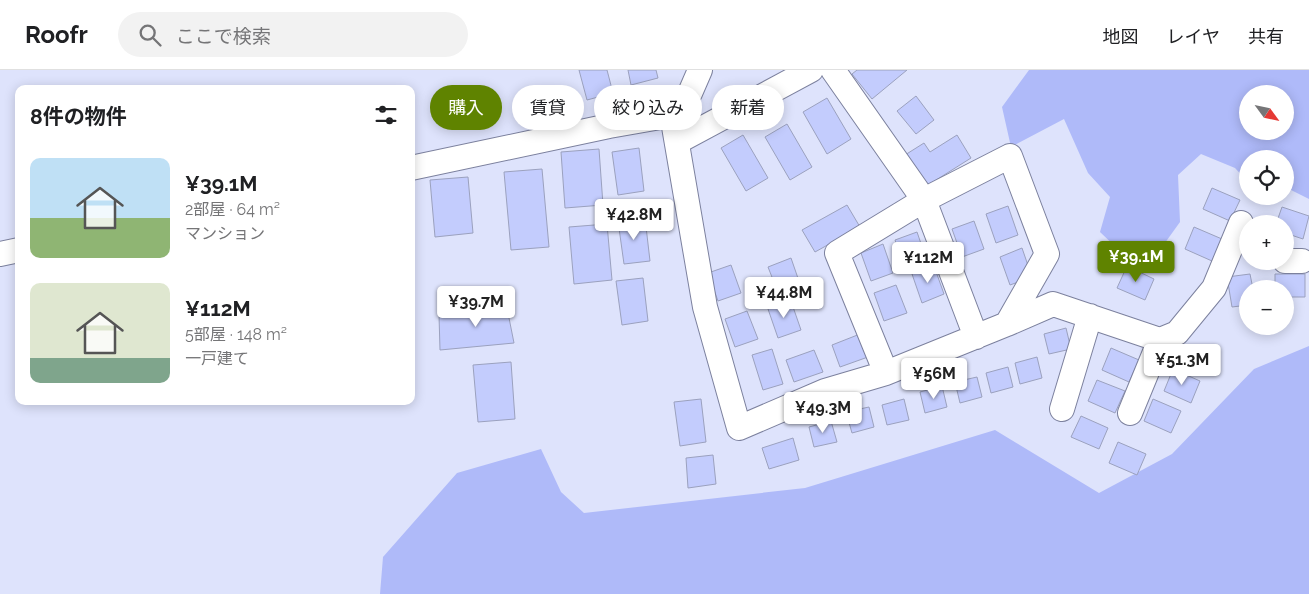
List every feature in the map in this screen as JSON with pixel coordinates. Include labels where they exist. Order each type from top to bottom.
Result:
[{"type":"street","points":[[693,85],[700,70]]},
{"type":"street","points":[[677,142],[812,70]]},
{"type":"street","points":[[833,70],[924,200],[976,337]]},
{"type":"street","points":[[415,167],[594,129]]},
{"type":"street","points":[[675,130],[705,307],[739,428],[825,391],[886,373],[1053,304],[1160,340],[1177,333],[1236,261],[1239,238]]},
{"type":"street","points":[[886,373],[837,253],[924,200],[1010,156],[1047,254],[1007,324]]},
{"type":"street","points":[[0,254],[15,251]]},
{"type":"street","points":[[1062,409],[1090,316]]},
{"type":"street","points":[[1130,413],[1160,340]]},
{"type":"shaded area","points":[[1029,70],[1309,70],[1309,199],[1294,192],[1294,150],[1239,150],[1239,172],[1235,168],[1201,154],[1178,175],[1180,222],[1157,254],[1123,254],[1100,232],[1110,197],[1088,173],[1064,119],[1011,147],[1002,107]]},
{"type":"shaded area","points":[[1309,346],[1309,594],[380,594],[383,557],[457,473],[541,449],[561,492],[584,513],[805,488],[995,430],[1099,493],[1172,454],[1254,369]]},
{"type":"building","points":[[579,70],[607,70],[611,85],[594,85],[594,98],[587,100]]},
{"type":"building","points":[[628,70],[656,70],[658,78],[631,85]]},
{"type":"building","points":[[857,70],[907,70],[872,99],[852,74]]},
{"type":"building","points":[[916,96],[934,120],[916,134],[897,111]]},
{"type":"building","points":[[827,98],[851,139],[827,154],[803,112]]},
{"type":"building","points":[[787,124],[812,167],[790,180],[765,137],[777,130],[784,130],[784,126]]},
{"type":"building","points":[[743,135],[768,178],[746,191],[721,148]]},
{"type":"building","points":[[957,135],[971,158],[925,187],[905,155],[924,143],[930,152]]},
{"type":"building","points":[[639,148],[644,191],[618,195],[612,152]]},
{"type":"building","points":[[599,149],[603,205],[565,208],[561,152]]},
{"type":"building","points":[[542,169],[549,247],[511,250],[504,172]]},
{"type":"building","points":[[468,177],[473,233],[435,237],[430,180]]},
{"type":"building","points":[[1212,188],[1239,200],[1230,221],[1203,209]]},
{"type":"building","points":[[847,205],[860,227],[815,252],[802,230]]},
{"type":"building","points":[[1008,206],[1018,235],[996,243],[986,214]]},
{"type":"building","points":[[1282,207],[1309,216],[1303,239],[1294,236],[1294,215],[1279,215]]},
{"type":"building","points":[[645,218],[650,261],[624,264],[618,221]]},
{"type":"building","points":[[974,221],[984,249],[962,257],[952,229]]},
{"type":"building","points":[[607,224],[612,280],[574,284],[569,227]]},
{"type":"building","points":[[1194,227],[1222,239],[1212,261],[1185,249]]},
{"type":"building","points":[[917,232],[927,261],[905,269],[895,240]]},
{"type":"building","points":[[883,244],[893,273],[871,281],[861,253]]},
{"type":"building","points":[[1022,248],[1032,277],[1010,285],[1000,257]]},
{"type":"building","points":[[791,258],[801,287],[779,295],[768,267]]},
{"type":"building","points":[[731,265],[741,293],[718,301],[708,273]]},
{"type":"building","points":[[934,266],[944,294],[922,303],[912,274]]},
{"type":"building","points":[[1127,266],[1154,279],[1145,300],[1117,288]]},
{"type":"building","points":[[1250,274],[1251,280],[1239,280],[1239,306],[1232,307],[1227,277]]},
{"type":"building","points":[[1275,274],[1305,274],[1305,297],[1294,297],[1294,280],[1275,280]]},
{"type":"building","points":[[643,278],[648,321],[622,325],[616,281]]},
{"type":"building","points":[[896,285],[907,313],[884,321],[874,293]]},
{"type":"building","points":[[791,301],[801,330],[778,338],[768,309]]},
{"type":"building","points":[[506,303],[514,343],[440,350],[439,315]]},
{"type":"building","points":[[747,311],[758,339],[735,347],[725,319]]},
{"type":"building","points":[[1066,328],[1071,349],[1049,354],[1044,334]]},
{"type":"building","points":[[860,334],[868,357],[840,367],[832,345]]},
{"type":"building","points":[[1111,348],[1139,360],[1129,382],[1102,370]]},
{"type":"building","points":[[772,349],[783,384],[763,390],[752,355]]},
{"type":"building","points":[[814,350],[823,372],[794,382],[786,360]]},
{"type":"building","points":[[1037,357],[1042,378],[1020,384],[1015,363]]},
{"type":"building","points":[[511,362],[515,419],[478,422],[473,365]]},
{"type":"building","points":[[1008,367],[1013,387],[991,393],[986,373]]},
{"type":"building","points":[[1173,369],[1200,381],[1191,403],[1164,391]]},
{"type":"building","points":[[977,377],[982,397],[960,403],[955,382]]},
{"type":"building","points":[[1097,380],[1125,391],[1115,413],[1088,401]]},
{"type":"building","points":[[942,386],[947,407],[925,413],[920,392]]},
{"type":"building","points":[[701,399],[706,442],[680,446],[674,402]]},
{"type":"building","points":[[904,399],[909,420],[887,425],[882,405]]},
{"type":"building","points":[[1153,399],[1181,411],[1171,433],[1144,421]]},
{"type":"building","points":[[869,407],[874,427],[852,433],[846,412]]},
{"type":"building","points":[[1081,416],[1108,428],[1099,449],[1071,437]]},
{"type":"building","points":[[831,421],[837,442],[814,447],[809,427]]},
{"type":"building","points":[[793,438],[799,460],[769,469],[762,448]]},
{"type":"building","points":[[1118,442],[1146,454],[1137,475],[1109,463]]},
{"type":"building","points":[[713,455],[716,484],[688,488],[686,458]]}]
